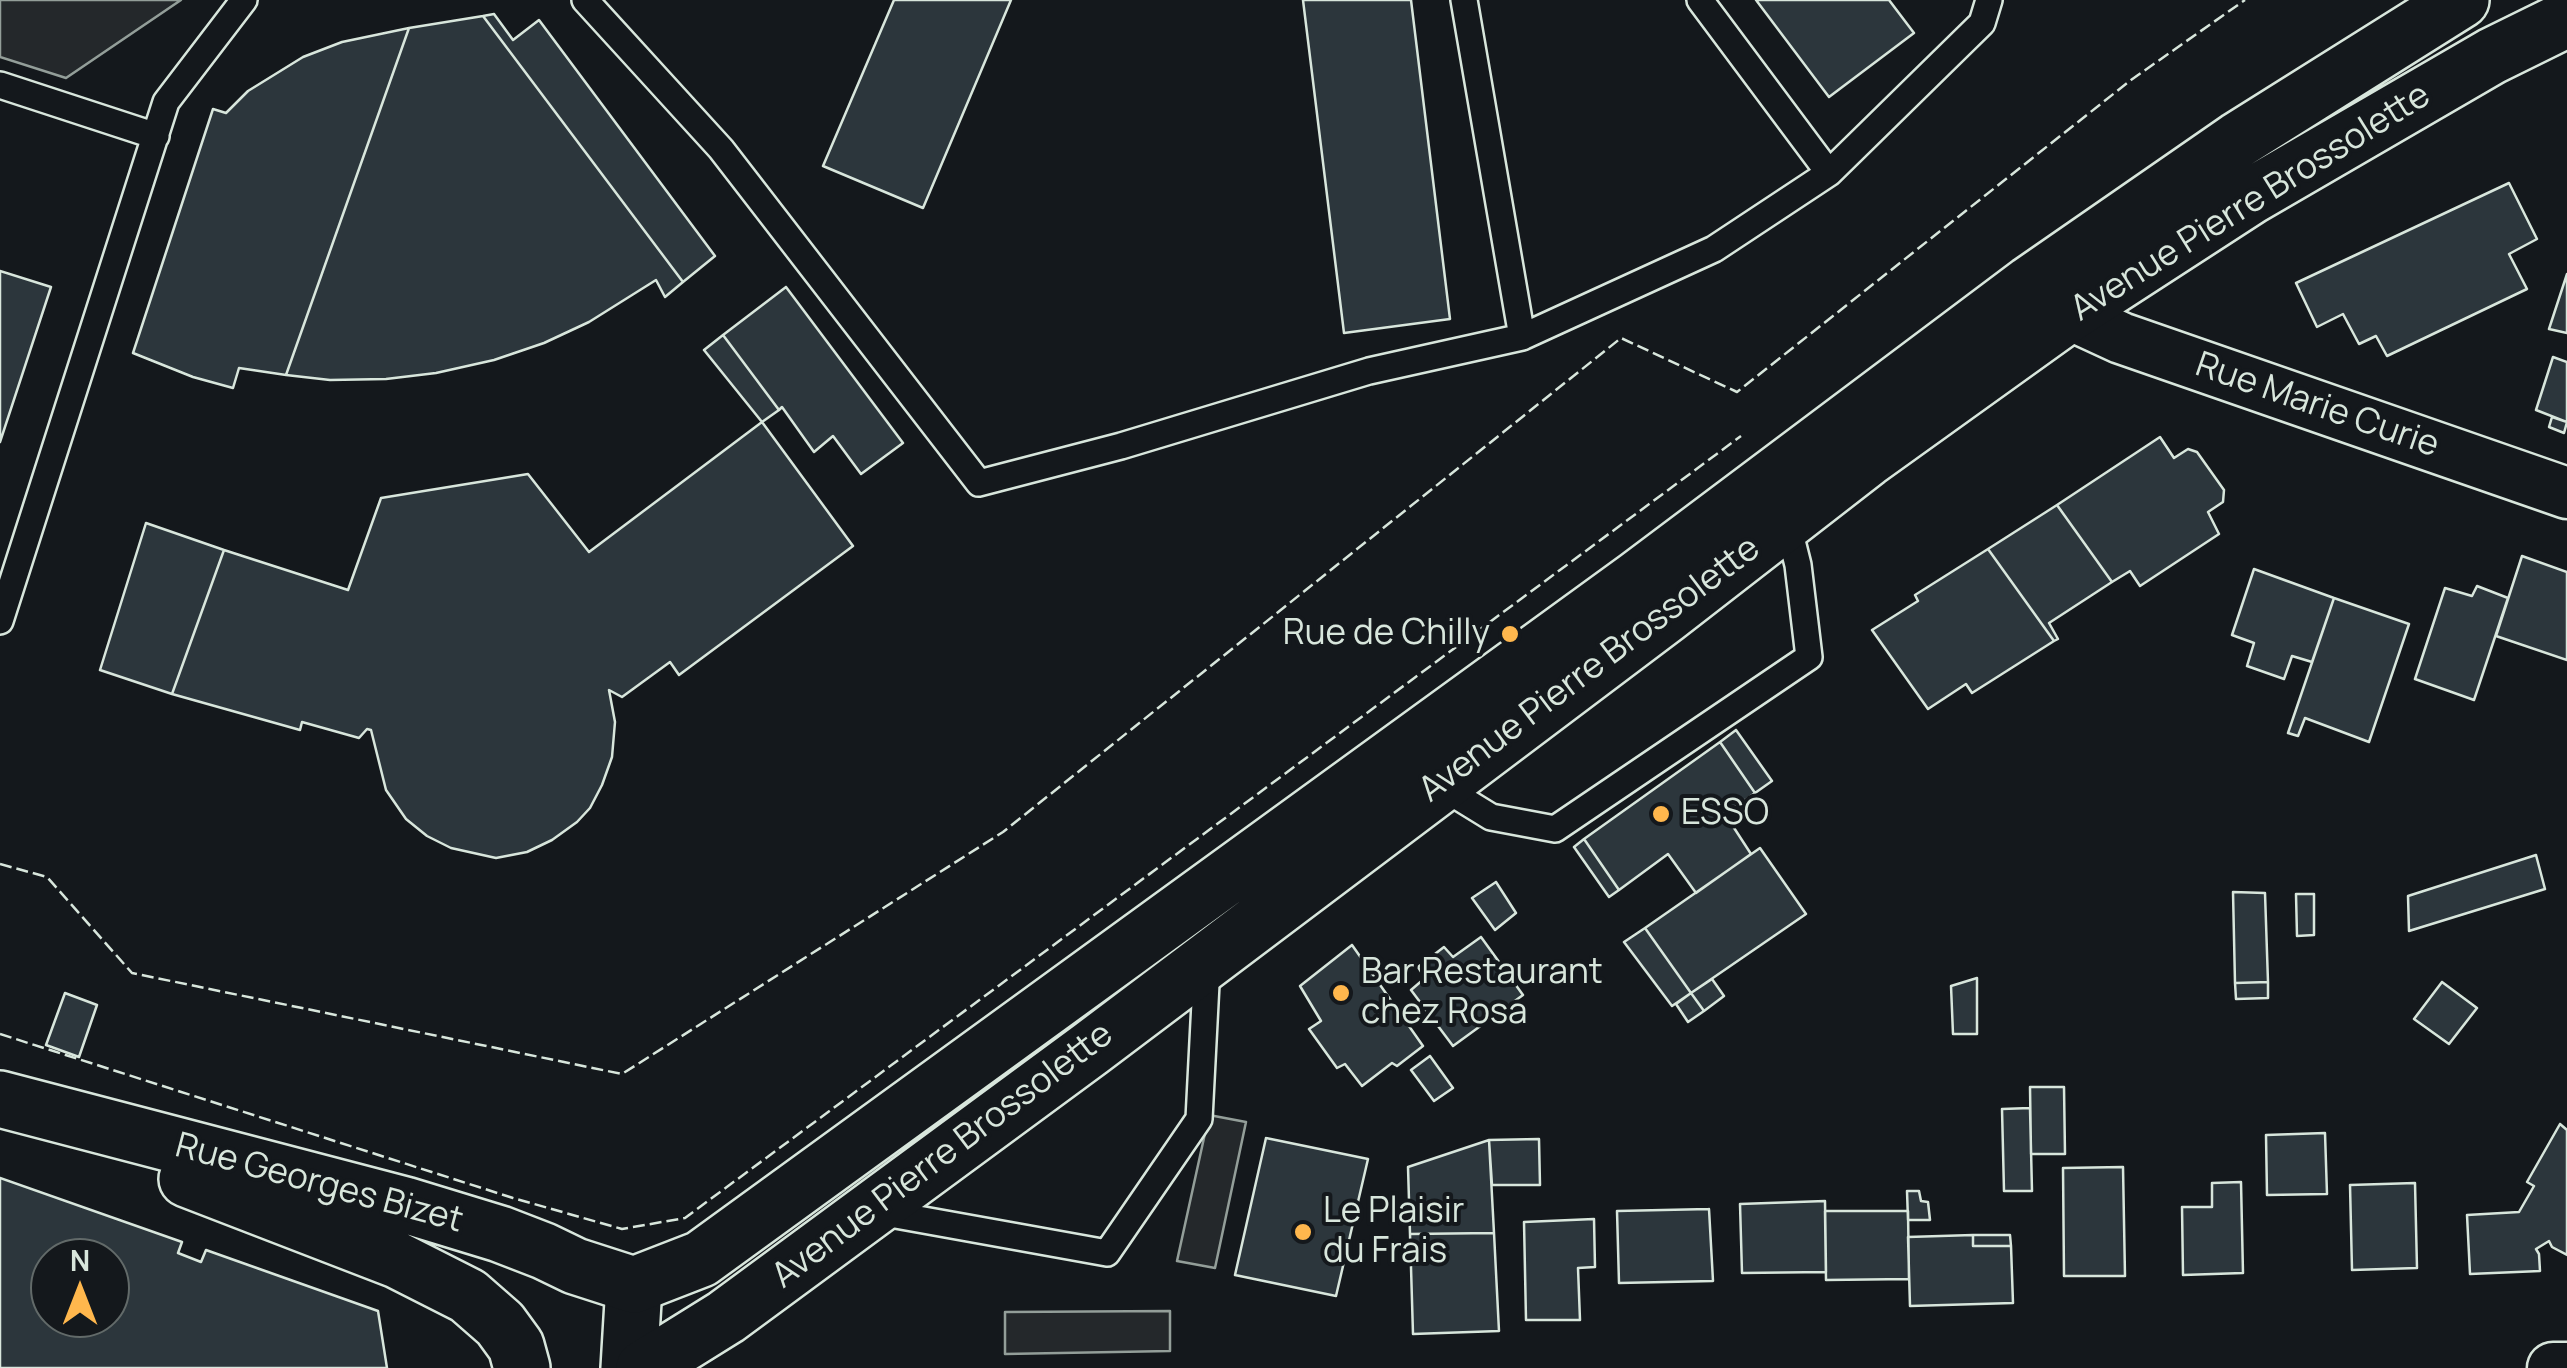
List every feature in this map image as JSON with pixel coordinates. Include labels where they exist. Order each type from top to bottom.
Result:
[{"type":"main road","name":"Avenue Pierre Brossolette","points":[[634,1285],[701,1259],[1545,646],[2030,284],[2238,140],[2461,0]]},
{"type":"main road","name":"Avenue Pierre Brossolette","points":[[644,1368],[726,1317],[1074,1060],[1867,459],[2069,314],[2251,196],[2492,56],[2567,18]]},
{"type":"main road","name":"Rue Georges Bizet","points":[[0,1098],[424,1211],[500,1234],[575,1266],[634,1285]]},
{"type":"main road","name":"Rue Georges Bizet","points":[[0,1108],[397,1260],[468,1296],[500,1324],[516,1346],[522,1368]]},
{"type":"main road","points":[[629,1368],[634,1285]]},
{"type":"street","name":"Rue Marie Curie","points":[[2069,314],[2121,338],[2567,493]]},
{"type":"street","points":[[2553,1368],[2567,1368]]},
{"type":"lane","points":[[0,621],[166,102],[244,0]]},
{"type":"lane","points":[[584,0],[722,150],[979,483],[1121,446],[1368,371],[1522,337],[1714,249],[1829,174],[1982,23],[1989,0]]},
{"type":"lane","points":[[1464,0],[1522,337]]},
{"type":"lane","points":[[1700,0],[1829,174]]},
{"type":"lane","points":[[0,85],[156,136]]},
{"type":"lane","points":[[1439,785],[1490,817],[1555,829],[1809,657],[1798,565],[1787,521]]},
{"type":"lane","points":[[869,1210],[1107,1253],[1200,1119],[1207,958]]},
{"type":"shaded area","points":[[0,0],[181,0],[66,78],[0,57]]},
{"type":"shaded area","points":[[1209,1115],[1246,1122],[1215,1268],[1177,1261]]},
{"type":"shaded area","points":[[1170,1311],[1170,1351],[1005,1354],[1005,1312]]},
{"type":"building","points":[[894,0],[1011,0],[923,208],[823,166]]},
{"type":"building","points":[[1303,0],[1411,0],[1450,319],[1344,333]]},
{"type":"building","points":[[1756,0],[1889,0],[1914,33],[1829,97]]},
{"type":"building","points":[[494,14],[513,40],[539,20],[715,256],[683,282],[483,16]]},
{"type":"building","points":[[483,16],[683,282],[665,297],[656,280],[589,322],[494,360],[386,379],[330,380],[286,375],[409,28]]},
{"type":"building","points":[[409,28],[286,375],[239,368],[233,388],[133,353],[213,109],[226,113],[248,91],[303,57],[342,42]]},
{"type":"building","points":[[2509,183],[2537,239],[2509,254],[2527,289],[2387,356],[2376,336],[2359,344],[2343,314],[2317,327],[2296,283]]},
{"type":"building","points":[[0,271],[51,287],[0,442]]},
{"type":"building","points":[[2567,274],[2567,333],[2549,329]]},
{"type":"building","points":[[786,287],[903,443],[861,474],[833,436],[814,452],[723,335]]},
{"type":"building","points":[[723,335],[779,410],[762,422],[704,350]]},
{"type":"building","points":[[2553,357],[2567,362],[2567,422],[2536,410]]},
{"type":"building","points":[[2552,417],[2567,422],[2564,433],[2549,427]]},
{"type":"building","points":[[762,422],[853,546],[679,675],[670,662],[622,697],[609,690],[615,722],[612,757],[602,785],[577,822],[527,852],[496,858],[451,848],[427,836],[406,819],[386,790],[371,730],[367,729],[359,738],[302,722],[300,730],[172,694],[224,550],[348,590],[381,498],[528,474],[589,552]]},
{"type":"building","points":[[2160,437],[2174,458],[2188,449],[2197,452],[2224,490],[2223,502],[2208,512],[2219,534],[2140,586],[2130,571],[2112,582],[2057,505]]},
{"type":"building","points":[[2057,505],[2112,582],[2049,623],[2058,639],[2054,641],[1988,549]]},
{"type":"building","points":[[146,523],[224,550],[172,694],[100,670]]},
{"type":"building","points":[[1988,549],[2054,641],[1972,693],[1966,684],[1928,709],[1872,630],[1918,601],[1915,595]]},
{"type":"building","points":[[2522,556],[2567,572],[2567,660],[2496,636]]},
{"type":"building","points":[[2254,569],[2334,598],[2312,662],[2292,656],[2284,679],[2247,666],[2254,643],[2232,635]]},
{"type":"building","points":[[2477,586],[2508,598],[2474,700],[2415,679],[2445,588],[2472,596]]},
{"type":"building","points":[[2334,598],[2409,624],[2369,742],[2305,718],[2298,736],[2288,733]]},
{"type":"building","points":[[1736,730],[1772,781],[1755,793],[1720,742]]},
{"type":"building","points":[[1720,742],[1755,793],[1725,814],[1751,854],[1696,893],[1668,854],[1619,890],[1584,839]]},
{"type":"building","points":[[1584,839],[1619,890],[1609,897],[1574,847]]},
{"type":"building","points":[[1760,848],[1806,914],[1691,993],[1645,928]]},
{"type":"building","points":[[2536,855],[2545,889],[2409,931],[2408,896]]},
{"type":"building","points":[[1496,882],[1516,913],[1495,930],[1472,898]]},
{"type":"building","points":[[2233,892],[2265,893],[2268,982],[2235,983]]},
{"type":"building","points":[[2296,894],[2314,894],[2314,935],[2297,936]]},
{"type":"building","points":[[1645,928],[1691,993],[1672,1006],[1624,942]]},
{"type":"building","points":[[1481,937],[1523,995],[1453,1046],[1411,990],[1425,978],[1418,967],[1444,947],[1453,957]]},
{"type":"building","points":[[1352,945],[1423,1046],[1362,1086],[1345,1064],[1337,1068],[1309,1029],[1321,1021],[1300,986]]},
{"type":"building","points":[[1977,978],[1977,1034],[1953,1034],[1951,986]]},
{"type":"building","points":[[1712,979],[1724,996],[1704,1011],[1691,993]]},
{"type":"building","points":[[2268,982],[2268,998],[2236,999],[2235,983]]},
{"type":"building","points":[[2442,982],[2477,1008],[2449,1044],[2414,1019]]},
{"type":"building","points":[[65,993],[97,1005],[79,1057],[46,1045]]},
{"type":"building","points":[[1691,993],[1704,1011],[1688,1022],[1676,1004]]},
{"type":"building","points":[[1430,1056],[1453,1088],[1434,1101],[1411,1070]]},
{"type":"building","points":[[2030,1087],[2064,1087],[2065,1154],[2031,1154]]},
{"type":"building","points":[[2030,1108],[2032,1191],[2004,1191],[2002,1109]]},
{"type":"building","points":[[2560,1124],[2567,1130],[2567,1255],[2549,1241],[2536,1249],[2540,1271],[2470,1274],[2467,1215],[2519,1212],[2534,1186],[2527,1182]]},
{"type":"building","points":[[2325,1133],[2327,1194],[2267,1195],[2266,1135]]},
{"type":"building","points":[[1266,1138],[1368,1159],[1336,1296],[1235,1275]]},
{"type":"building","points":[[1539,1139],[1540,1185],[1492,1185],[1489,1140]]},
{"type":"building","points":[[1489,1140],[1494,1233],[1410,1234],[1408,1167]]},
{"type":"building","points":[[2123,1167],[2125,1276],[2064,1276],[2063,1168]]},
{"type":"building","points":[[0,1178],[182,1242],[178,1253],[201,1262],[206,1250],[378,1311],[387,1368],[0,1368]]},
{"type":"building","points":[[2241,1182],[2243,1273],[2183,1275],[2182,1207],[2212,1207],[2212,1183]]},
{"type":"building","points":[[2415,1183],[2417,1268],[2352,1270],[2350,1185]]},
{"type":"building","points":[[1907,1191],[1919,1191],[1921,1201],[1928,1202],[1930,1220],[1908,1220]]},
{"type":"building","points":[[1825,1201],[1826,1272],[1742,1273],[1740,1204]]},
{"type":"building","points":[[1709,1209],[1713,1281],[1619,1283],[1617,1211]]},
{"type":"building","points":[[1825,1211],[1908,1211],[1909,1279],[1826,1280]]},
{"type":"building","points":[[1594,1219],[1595,1267],[1578,1268],[1580,1320],[1526,1320],[1524,1222]]},
{"type":"building","points":[[1494,1233],[1499,1331],[1413,1334],[1410,1234]]},
{"type":"building","points":[[1973,1235],[2010,1235],[2011,1246],[1973,1246]]},
{"type":"building","points":[[1973,1235],[1973,1246],[2011,1246],[2013,1303],[1910,1306],[1908,1237]]},
{"type":"fence","points":[[0,864],[47,877],[132,973],[622,1074],[1003,832],[1621,338],[1737,392],[2131,80],[2245,0]]},
{"type":"fence","points":[[0,1034],[513,1198],[622,1229],[685,1218],[1741,436]]},
{"type":"place","name":"Rue de Chilly","points":[[1510,634]]},
{"type":"place","name":"ESSO","points":[[1661,814]]},
{"type":"place","name":"Bar Restaurant chez Rosa","points":[[1341,993]]},
{"type":"place","name":"Le Plaisir du Frais","points":[[1303,1232]]}]
